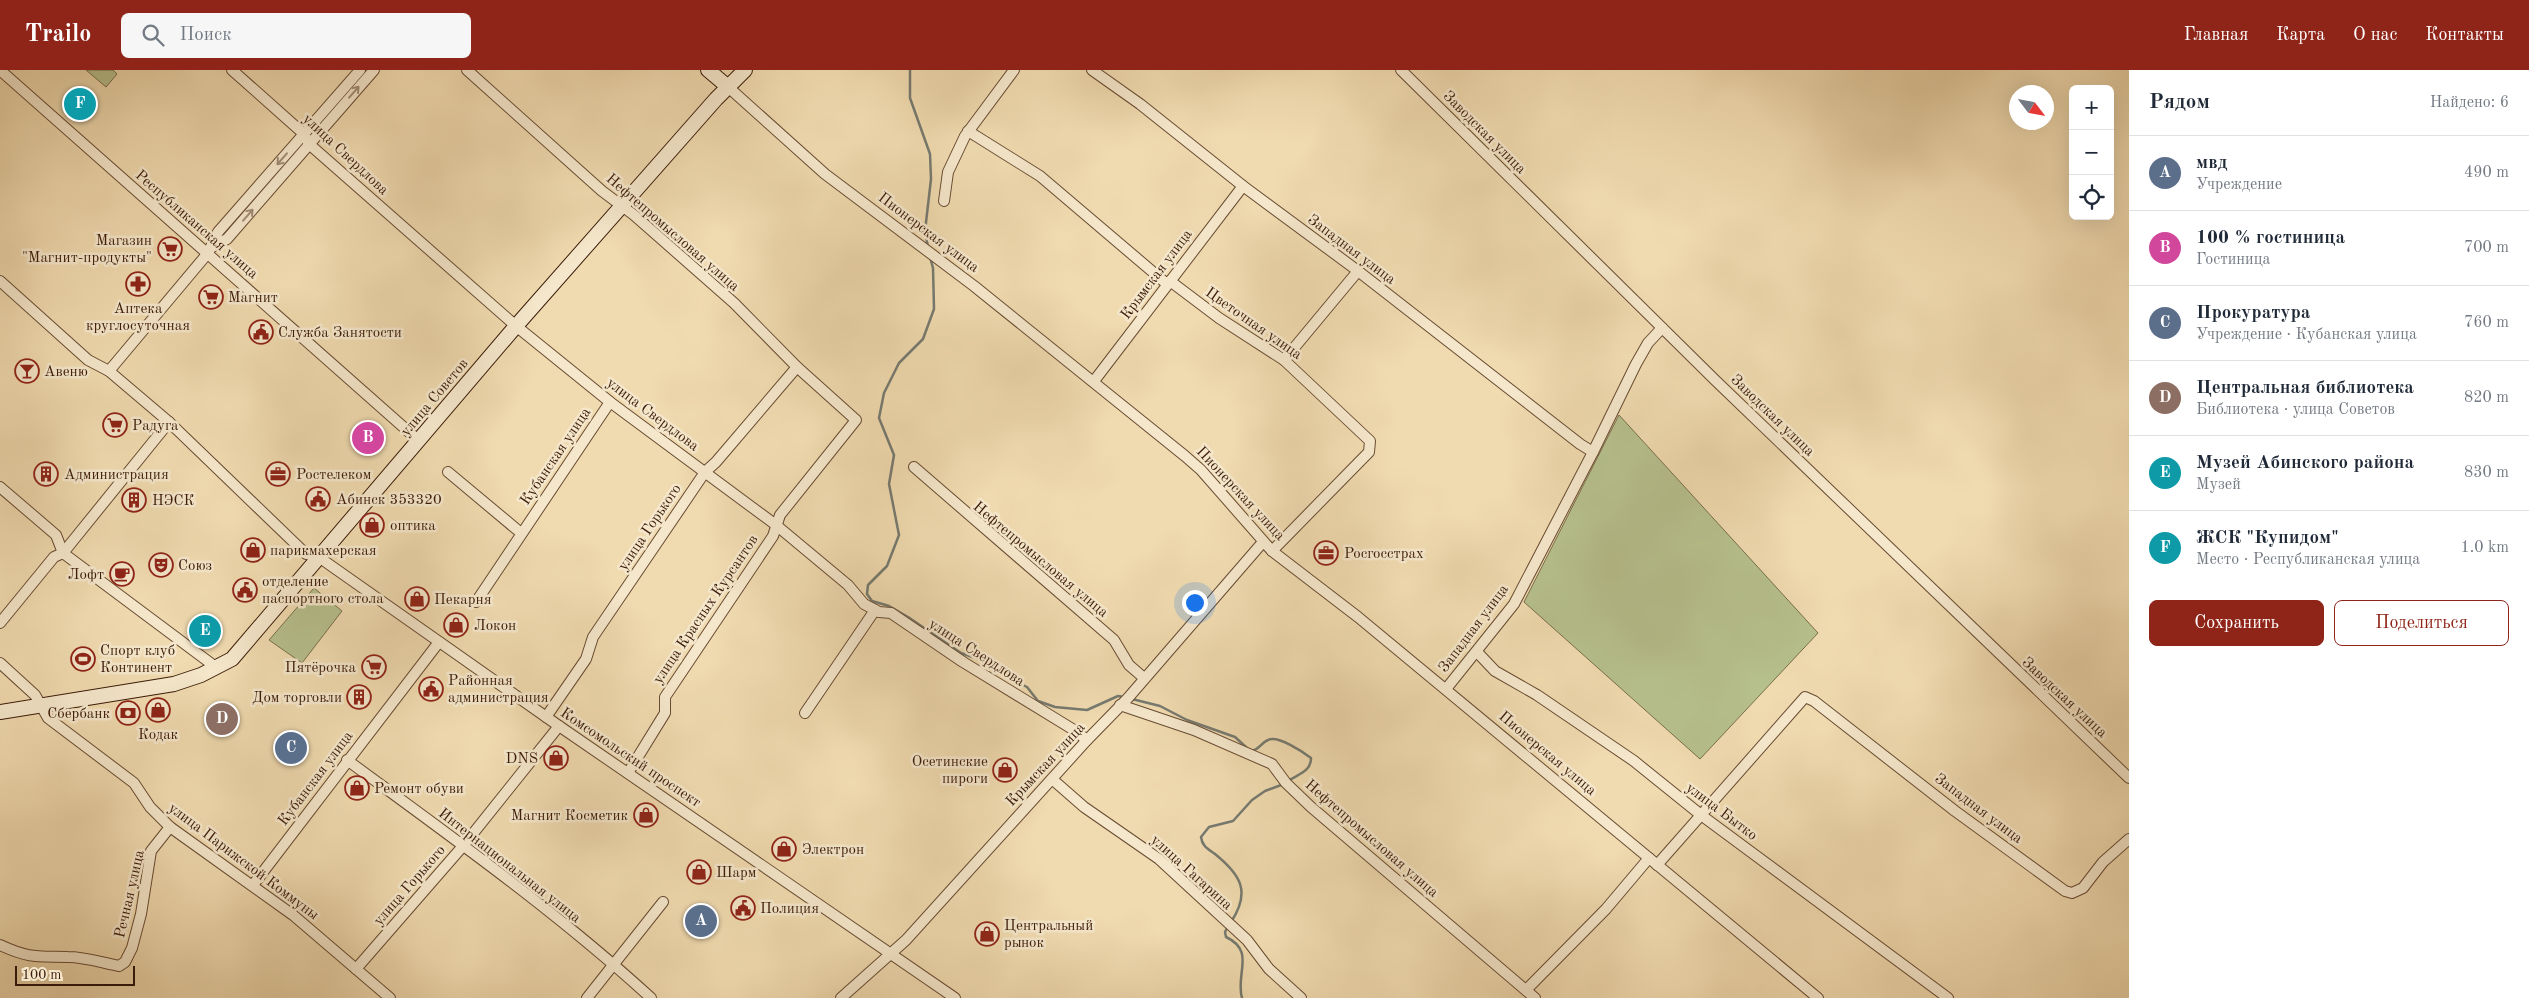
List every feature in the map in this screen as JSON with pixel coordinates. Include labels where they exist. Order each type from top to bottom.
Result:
[{"type":"main road","name":"Пионерская улица","points":[[708,70],[727,86]]},
{"type":"main road","name":"улица Советов","points":[[0,712],[140,691],[174,684],[216,668],[232,659],[516,326],[622,208],[727,86],[745,70]]},
{"type":"street","name":"Республиканская улица","points":[[0,70],[210,250],[418,440]]},
{"type":"street","name":"улица Свердлова","points":[[232,70],[304,134],[310,144],[516,326],[610,402],[776,525],[848,585],[864,604],[875,610],[891,613],[963,662],[1074,730],[1087,740]]},
{"type":"street","points":[[109,371],[210,250],[218,232],[360,70]]},
{"type":"street","points":[[210,250],[227,239],[374,70]]},
{"type":"street","name":"Нефтепромысловая улица","points":[[467,70],[622,208],[634,215],[734,303],[797,367],[856,420]]},
{"type":"street","points":[[944,201],[948,172],[968,131],[1014,70]]},
{"type":"street","name":"Западная улица","points":[[1092,70],[1140,104],[1243,186],[1358,271],[1580,444],[1593,452]]},
{"type":"street","name":"Заводская улица","points":[[1401,70],[1662,328],[2129,778]]},
{"type":"street","name":"Пионерская улица","points":[[727,86],[825,174],[974,286],[1094,381],[1201,470],[1272,551],[1358,617],[1446,689],[1818,998]]},
{"type":"street","name":"Цветочная улица","points":[[968,131],[1040,176],[1169,283],[1284,360],[1370,441],[1371,447],[1365,456],[1272,551]]},
{"type":"street","name":"Крымская улица","points":[[1094,381],[1243,186]]},
{"type":"street","points":[[1284,360],[1358,271]]},
{"type":"street","name":"Комсомольский проспект","points":[[0,281],[88,360],[109,371],[169,422],[306,554],[319,557],[546,717],[955,998]]},
{"type":"street","name":"Западная улица","points":[[1446,689],[1514,604],[1593,452],[1636,364],[1648,343],[1662,328]]},
{"type":"street","name":"улица Горького","points":[[546,717],[586,659],[593,637],[705,472],[716,462],[797,367]]},
{"type":"street","name":"Кубанская улица","points":[[476,602],[610,402]]},
{"type":"street","name":"улица Красных Курсантов","points":[[628,773],[665,714],[665,697],[773,536],[780,515],[856,420]]},
{"type":"street","points":[[0,623],[54,557],[63,553],[169,422]]},
{"type":"street","name":"Нефтепромысловая улица","points":[[914,467],[1114,640],[1129,665],[1144,678]]},
{"type":"street","points":[[448,472],[522,533]]},
{"type":"street","points":[[0,487],[56,535],[63,553],[216,668]]},
{"type":"street","name":"Крымская улица","points":[[841,998],[891,955],[1120,705],[1263,542]]},
{"type":"street","points":[[805,713],[875,610]]},
{"type":"street","name":"Кубанская улица","points":[[253,885],[439,642]]},
{"type":"street","name":"улица Бытко","points":[[1477,652],[1496,671],[1537,695],[1634,761],[1701,815],[1948,998]]},
{"type":"street","name":"улица Парижской Коммуны","points":[[0,663],[35,695],[39,706],[48,718],[134,783],[150,807],[170,827],[293,915],[390,998]]},
{"type":"street","name":"Западная улица","points":[[1701,815],[1805,697],[1814,701],[1955,810],[2065,891],[2072,893],[2083,888],[2103,862],[2129,839]]},
{"type":"street","name":"Нефтепромысловая улица","points":[[1120,705],[1194,730],[1272,764],[1311,807],[1536,998]]},
{"type":"street","name":"улица Горького","points":[[356,969],[462,846],[559,726]]},
{"type":"street","name":"Интернациональная улица","points":[[348,760],[613,964],[651,998]]},
{"type":"street","name":"улица Гагарина","points":[[1052,779],[1084,807],[1159,860],[1247,940],[1269,969],[1302,998]]},
{"type":"street","points":[[1526,990],[1701,815]]},
{"type":"street","name":"Речная улица","points":[[0,945],[17,953],[37,958],[70,957],[119,966],[125,962],[132,948],[141,914],[150,856],[170,827]]},
{"type":"street","points":[[587,998],[662,902]]},
{"type":"green space","points":[[86,70],[113,70],[117,74],[106,87]]},
{"type":"green space","points":[[1619,415],[1818,633],[1700,759],[1524,602]]},
{"type":"green space","points":[[314,588],[342,611],[302,663],[269,640]]},
{"type":"waterway","points":[[910,70],[910,98],[930,154],[931,179],[925,231],[928,247]]},
{"type":"waterway","points":[[930,257],[933,268],[934,309],[923,339],[899,363],[884,393],[879,418],[894,455],[889,484],[899,535],[887,566],[868,585],[867,594],[872,601],[889,606],[908,617],[961,653],[1001,667],[1019,683],[1027,687],[1038,701],[1055,707],[1087,710],[1118,696],[1124,697]]},
{"type":"waterway","points":[[1132,699],[1160,706],[1187,720],[1235,737],[1247,748]]},
{"type":"waterway","points":[[1252,751],[1272,739],[1290,745],[1311,758],[1309,767],[1288,781]]},
{"type":"waterway","points":[[1231,922],[1241,902],[1242,893],[1240,885],[1231,869],[1206,847],[1201,837],[1209,827],[1233,821],[1252,800],[1265,791],[1284,784]]},
{"type":"waterway","points":[[1228,926],[1225,932],[1226,937],[1235,943],[1240,949],[1242,956],[1242,998]]},
{"type":"place","name":"ЖСК \"Купидом\"","points":[[80,104]]},
{"type":"place","name":"Магазин \"Магнит-продукты\"","points":[[170,249]]},
{"type":"place","name":"Аптека круглосуточная","points":[[138,284]]},
{"type":"place","name":"Магнит","points":[[211,297]]},
{"type":"place","name":"Служба Занятости","points":[[261,332]]},
{"type":"place","name":"Авеню","points":[[27,371]]},
{"type":"place","name":"Радуга","points":[[115,425]]},
{"type":"place","name":"100 % гостиница","points":[[368,438]]},
{"type":"place","name":"Администрация","points":[[46,474]]},
{"type":"place","name":"Ростелеком","points":[[278,474]]},
{"type":"place","name":"Абинск 353320","points":[[318,499]]},
{"type":"place","name":"НЭСК","points":[[134,500]]},
{"type":"place","name":"оптика","points":[[372,525]]},
{"type":"place","name":"парикмахерская","points":[[253,550]]},
{"type":"place","name":"Росгосстрах","points":[[1326,553]]},
{"type":"place","name":"Союз","points":[[161,565]]},
{"type":"place","name":"Лофт","points":[[122,574]]},
{"type":"place","name":"отделение паспортного стола","points":[[245,590]]},
{"type":"place","name":"Пекарня","points":[[417,599]]},
{"type":"place","name":"Локон","points":[[456,625]]},
{"type":"place","name":"Музей Абинского района","points":[[205,631]]},
{"type":"place","name":"Спорт клуб Континент","points":[[83,659]]},
{"type":"place","name":"Пятёрочка","points":[[374,667]]},
{"type":"place","name":"Районная администрация","points":[[431,689]]},
{"type":"place","name":"Дом торговли","points":[[359,697]]},
{"type":"place","name":"Кодак","points":[[158,710]]},
{"type":"place","name":"Сбербанк","points":[[128,713]]},
{"type":"place","name":"Центральная библиотека","points":[[222,719]]},
{"type":"place","name":"Прокуратура","points":[[291,748]]},
{"type":"place","name":"DNS","points":[[556,758]]},
{"type":"place","name":"Осетинские пироги","points":[[1005,770]]},
{"type":"place","name":"Ремонт обуви","points":[[357,788]]},
{"type":"place","name":"Магнит Косметик","points":[[646,815]]},
{"type":"place","name":"Электрон","points":[[784,849]]},
{"type":"place","name":"Шарм","points":[[699,872]]},
{"type":"place","name":"Полиция","points":[[743,908]]},
{"type":"place","name":"мвд","points":[[701,921]]},
{"type":"place","name":"Центральный рынок","points":[[987,934]]}]
